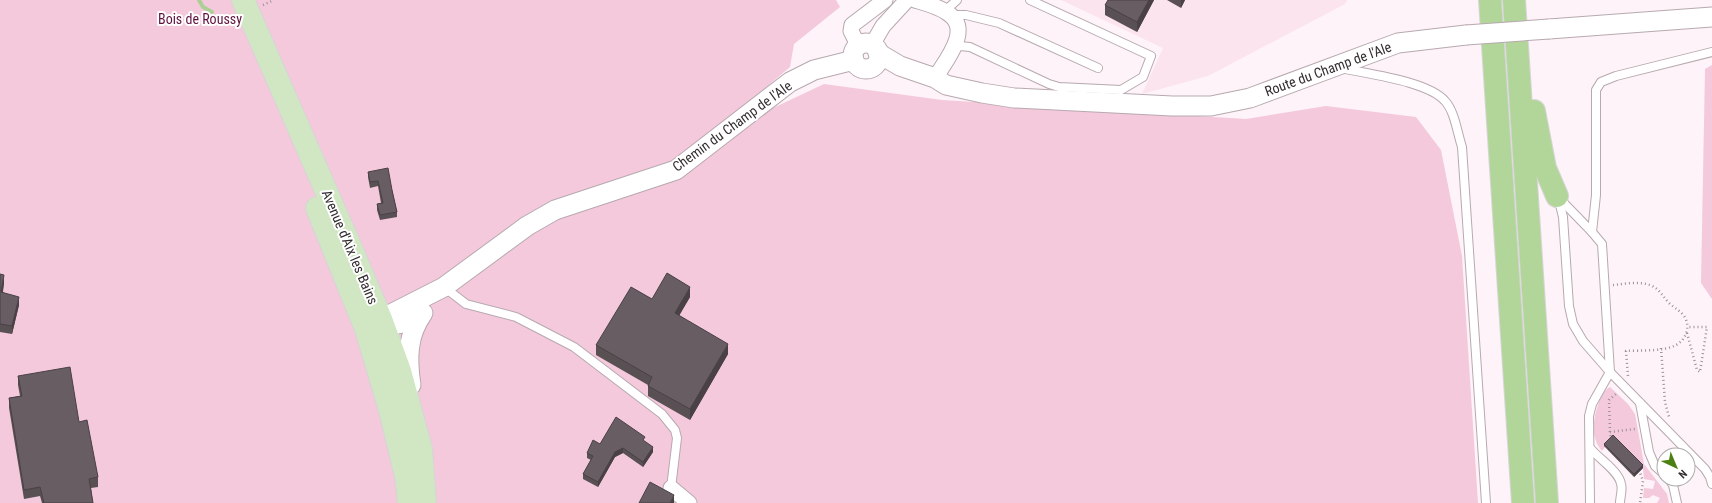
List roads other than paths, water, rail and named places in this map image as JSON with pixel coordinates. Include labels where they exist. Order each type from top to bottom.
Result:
[{"type":"highway","points":[[1490,0],[1523,503]]},
{"type":"highway","points":[[1514,0],[1547,503]]},
{"type":"highway","points":[[1523,0],[1536,128],[1545,168],[1557,196]]},
{"type":"highway","points":[[1510,309],[1512,503]]},
{"type":"main road","name":"Avenue d'Aix les Bains","points":[[230,0],[315,202],[366,329],[390,410],[406,476],[409,503]]},
{"type":"main road","name":"Avenue d'Aix les Bains","points":[[243,0],[381,319],[400,371],[421,449],[425,503]]},
{"type":"main road","points":[[381,319],[376,342],[401,434],[406,476]]},
{"type":"street","points":[[885,0],[852,25],[851,31],[867,54],[883,26],[908,0]]},
{"type":"street","points":[[915,0],[948,13],[956,23],[959,34],[940,82]]},
{"type":"street","name":"Route du Champ de l'Ale","points":[[867,54],[899,74],[938,86],[940,82],[972,92],[1014,98],[1172,106],[1211,106],[1250,98],[1398,43],[1466,35],[1712,17]]},
{"type":"street","name":"Chemin du Champ de l'Ale","points":[[444,287],[527,226],[555,210],[676,170],[790,82],[814,70],[867,54]]},
{"type":"street","points":[[315,202],[333,231],[365,310],[393,324],[404,324],[421,314]]},
{"type":"street","points":[[381,319],[444,287]]},
{"type":"street","points":[[421,449],[408,364],[408,348],[421,314],[444,287]]},
{"type":"street","points":[[671,488],[689,503]]},
{"type":"lane","points":[[957,0],[948,13],[966,15],[999,23],[1098,68]]},
{"type":"lane","points":[[954,47],[970,47],[1049,84],[1059,87],[1121,90],[1143,77],[1151,56],[1030,0]]},
{"type":"lane","points":[[1592,232],[1596,195],[1596,90],[1598,86],[1601,82],[1616,76],[1712,52]]},
{"type":"lane","points":[[1332,67],[1409,83],[1428,89],[1445,101],[1452,113],[1462,146],[1486,503]]},
{"type":"lane","points":[[1557,196],[1602,244],[1610,372],[1592,404],[1589,416],[1590,503]]},
{"type":"lane","points":[[1557,196],[1563,217],[1571,316],[1578,333],[1583,341],[1610,372],[1706,469],[1712,484]]},
{"type":"lane","points":[[444,287],[466,304],[516,317],[574,347],[662,414],[675,430],[677,438],[671,488]]},
{"type":"lane","points":[[1640,402],[1649,452],[1656,467]]},
{"type":"lane","points":[[1590,448],[1595,455],[1618,476],[1622,484],[1620,503]]},
{"type":"lane","points":[[1674,487],[1678,503]]},
{"type":"waterway","points":[[199,0],[203,7],[212,12]]},
{"type":"park label","name":"Bois de Roussy","points":[[200,19]]}]
